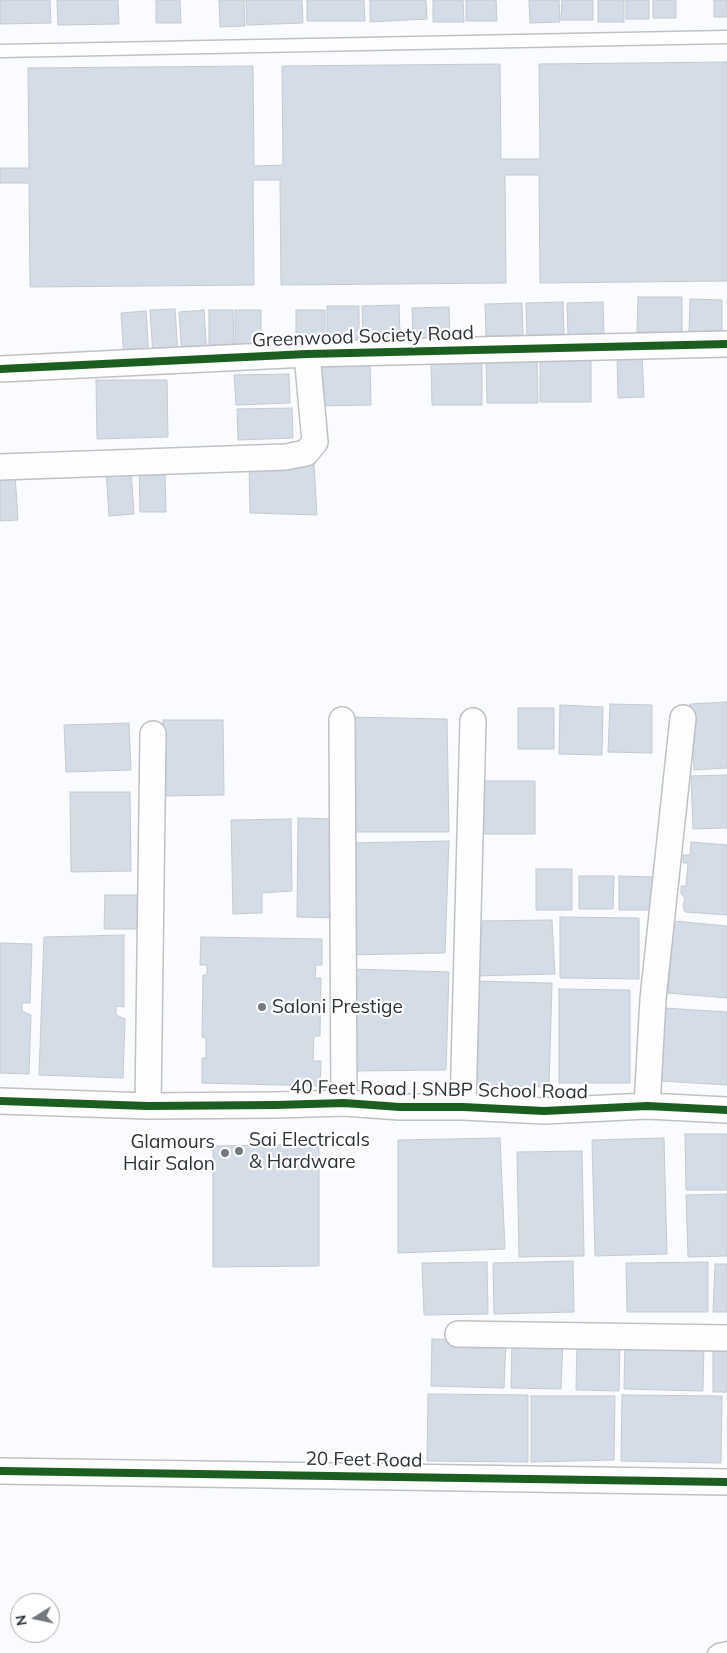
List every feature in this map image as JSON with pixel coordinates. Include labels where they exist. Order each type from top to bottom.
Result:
[{"type":"street","name":"Greenwood Society Road","points":[[0,369],[307,354],[727,344]]},
{"type":"street","name":"Greenwood Society Road","points":[[0,467],[284,457],[306,453],[315,442],[307,354]]},
{"type":"street","points":[[647,1106],[653,999],[683,718]]},
{"type":"street","points":[[342,720],[344,1103]]},
{"type":"street","points":[[464,1107],[473,721]]},
{"type":"street","points":[[148,1106],[153,734]]},
{"type":"street","name":"40 Feet Road | SNBP School Road","points":[[0,1101],[148,1106],[344,1103],[400,1107],[544,1110],[647,1106],[727,1110]]},
{"type":"street","points":[[458,1334],[727,1338]]},
{"type":"street","name":"20 Feet Road","points":[[0,1471],[727,1482]]},
{"type":"lane","points":[[0,51],[727,37]]},
{"type":"lane","points":[[714,1653],[727,1648]]},
{"type":"building","points":[[0,0],[50,0],[51,23],[0,24]]},
{"type":"building","points":[[57,0],[118,0],[119,24],[58,25]]},
{"type":"building","points":[[156,0],[180,0],[181,23],[156,23]]},
{"type":"building","points":[[219,0],[244,0],[245,26],[220,27]]},
{"type":"building","points":[[246,0],[302,0],[303,23],[247,25]]},
{"type":"building","points":[[307,0],[364,0],[365,21],[307,21]]},
{"type":"building","points":[[370,0],[426,0],[427,19],[370,22]]},
{"type":"building","points":[[433,0],[463,0],[464,22],[433,22]]},
{"type":"building","points":[[466,0],[496,0],[497,21],[466,21]]},
{"type":"building","points":[[529,0],[559,0],[560,22],[530,23]]},
{"type":"building","points":[[562,0],[593,0],[593,20],[561,20]]},
{"type":"building","points":[[598,0],[624,0],[624,22],[598,22]]},
{"type":"building","points":[[626,0],[649,0],[649,19],[626,19]]},
{"type":"building","points":[[653,0],[676,0],[676,18],[653,18]]},
{"type":"building","points":[[714,0],[727,0],[727,17],[714,17]]},
{"type":"building","points":[[727,62],[727,281],[540,283],[539,175],[505,175],[506,283],[281,285],[280,180],[253,180],[254,285],[30,287],[29,183],[0,183],[0,168],[29,168],[28,68],[253,66],[254,166],[283,165],[282,66],[500,64],[501,159],[540,159],[539,64]]},
{"type":"building","points":[[638,297],[682,297],[682,333],[637,332]]},
{"type":"building","points":[[690,299],[722,300],[722,334],[689,333]]},
{"type":"building","points":[[563,302],[564,334],[527,335],[526,303]]},
{"type":"building","points":[[603,302],[604,333],[568,335],[567,303]]},
{"type":"building","points":[[522,303],[523,335],[486,336],[485,304]]},
{"type":"building","points":[[399,305],[400,337],[363,338],[362,306]]},
{"type":"building","points":[[327,306],[359,306],[359,338],[327,338]]},
{"type":"building","points":[[449,307],[450,339],[413,340],[412,308]]},
{"type":"building","points":[[175,309],[178,354],[153,356],[150,310]]},
{"type":"building","points":[[204,310],[207,356],[182,358],[179,312]]},
{"type":"building","points":[[209,310],[233,310],[234,349],[209,349]]},
{"type":"building","points":[[235,310],[261,310],[261,350],[235,350]]},
{"type":"building","points":[[296,310],[325,310],[325,342],[296,341]]},
{"type":"building","points":[[146,311],[149,357],[124,359],[121,313]]},
{"type":"building","points":[[642,353],[644,397],[618,398],[617,354]]},
{"type":"building","points":[[591,357],[591,402],[540,402],[540,358]]},
{"type":"building","points":[[537,358],[538,403],[487,403],[486,359]]},
{"type":"building","points":[[370,360],[371,405],[315,406],[321,384],[321,362]]},
{"type":"building","points":[[482,360],[482,405],[432,405],[431,361]]},
{"type":"building","points":[[289,374],[290,403],[236,405],[234,375]]},
{"type":"building","points":[[96,380],[167,380],[168,437],[97,439]]},
{"type":"building","points":[[292,408],[293,438],[238,440],[237,409]]},
{"type":"building","points":[[314,463],[317,515],[250,513],[249,464]]},
{"type":"building","points":[[131,469],[134,514],[109,516],[106,470]]},
{"type":"building","points":[[139,469],[165,469],[166,512],[140,512]]},
{"type":"building","points":[[15,474],[18,520],[0,521],[0,475]]},
{"type":"building","points":[[727,702],[727,768],[694,770],[690,704]]},
{"type":"building","points":[[610,704],[652,705],[652,753],[608,752]]},
{"type":"building","points":[[560,705],[603,707],[602,755],[559,754]]},
{"type":"building","points":[[518,708],[554,708],[554,749],[518,749]]},
{"type":"building","points":[[349,717],[447,719],[449,832],[348,832]]},
{"type":"building","points":[[163,720],[223,720],[224,795],[163,796]]},
{"type":"building","points":[[129,723],[131,770],[66,772],[64,725]]},
{"type":"building","points":[[727,775],[727,828],[693,829],[691,776]]},
{"type":"building","points":[[481,781],[535,781],[535,834],[481,834]]},
{"type":"building","points":[[70,792],[130,792],[131,871],[71,872]]},
{"type":"building","points":[[298,818],[338,819],[339,918],[297,917]]},
{"type":"building","points":[[291,819],[292,891],[262,893],[262,913],[233,914],[231,820]]},
{"type":"building","points":[[449,841],[445,953],[346,955],[346,843]]},
{"type":"building","points":[[691,842],[727,845],[727,915],[685,912],[683,906],[685,898],[681,894],[681,886],[686,886],[688,863],[683,863],[683,855],[690,855]]},
{"type":"building","points":[[536,869],[572,869],[572,910],[536,910]]},
{"type":"building","points":[[579,876],[614,876],[613,909],[579,909]]},
{"type":"building","points":[[619,876],[653,877],[653,910],[619,910]]},
{"type":"building","points":[[105,895],[139,895],[139,929],[104,929]]},
{"type":"building","points":[[560,917],[639,918],[639,979],[560,978]]},
{"type":"building","points":[[552,920],[555,974],[474,976],[478,921]]},
{"type":"building","points":[[674,921],[727,926],[727,998],[668,993]]},
{"type":"building","points":[[124,935],[124,1007],[116,1006],[116,1015],[125,1019],[123,1078],[39,1075],[44,937]]},
{"type":"building","name":"Saloni Prestige","points":[[201,937],[322,939],[322,965],[316,965],[315,978],[321,978],[320,1036],[314,1036],[313,1061],[321,1061],[320,1086],[202,1083],[202,1058],[206,1058],[206,1038],[202,1037],[203,975],[207,975],[207,965],[200,965]]},
{"type":"building","points":[[0,943],[32,944],[30,1003],[22,1003],[22,1011],[31,1015],[29,1074],[0,1073]]},
{"type":"building","points":[[352,969],[449,972],[446,1070],[351,1071]]},
{"type":"building","points":[[473,981],[552,983],[549,1087],[471,1085]]},
{"type":"building","points":[[559,989],[630,990],[630,1083],[559,1083]]},
{"type":"building","points":[[665,1008],[727,1012],[727,1085],[661,1081]]},
{"type":"building","points":[[685,1134],[727,1134],[727,1190],[686,1190]]},
{"type":"building","points":[[500,1138],[505,1249],[398,1253],[398,1140]]},
{"type":"building","points":[[664,1138],[667,1254],[595,1256],[592,1140]]},
{"type":"building","points":[[319,1144],[319,1266],[213,1267],[213,1146]]},
{"type":"building","points":[[582,1151],[584,1256],[519,1257],[517,1152]]},
{"type":"building","points":[[727,1194],[727,1256],[688,1257],[686,1195]]},
{"type":"building","points":[[573,1261],[574,1312],[494,1314],[493,1263]]},
{"type":"building","points":[[487,1262],[488,1314],[424,1315],[422,1263]]},
{"type":"building","points":[[708,1262],[708,1312],[627,1312],[626,1263]]},
{"type":"building","points":[[715,1264],[727,1264],[727,1312],[713,1312]]},
{"type":"building","points":[[432,1339],[506,1341],[504,1388],[431,1386]]},
{"type":"building","points":[[512,1340],[563,1341],[561,1389],[511,1388]]},
{"type":"building","points":[[625,1341],[704,1343],[703,1391],[624,1389]]},
{"type":"building","points":[[577,1342],[620,1343],[619,1391],[576,1390]]},
{"type":"building","points":[[713,1342],[727,1342],[727,1392],[713,1392]]},
{"type":"building","points":[[428,1394],[528,1395],[528,1462],[427,1461]]},
{"type":"building","points":[[622,1395],[722,1396],[721,1463],[621,1461]]},
{"type":"building","points":[[531,1396],[615,1396],[614,1460],[531,1462]]},
{"type":"cycle path","points":[[0,369],[307,354],[727,344]]},
{"type":"cycle path","points":[[0,1101],[148,1106],[344,1103],[400,1107],[463,1107],[544,1111],[647,1106],[727,1110]]},
{"type":"cycle path","points":[[0,1471],[727,1482]]},
{"type":"place","name":"Saloni Prestige","points":[[262,1007]]},
{"type":"place","name":"Sai Electricals & Hardware","points":[[239,1151]]},
{"type":"place","name":"Glamours Hair Salon","points":[[225,1153]]}]
